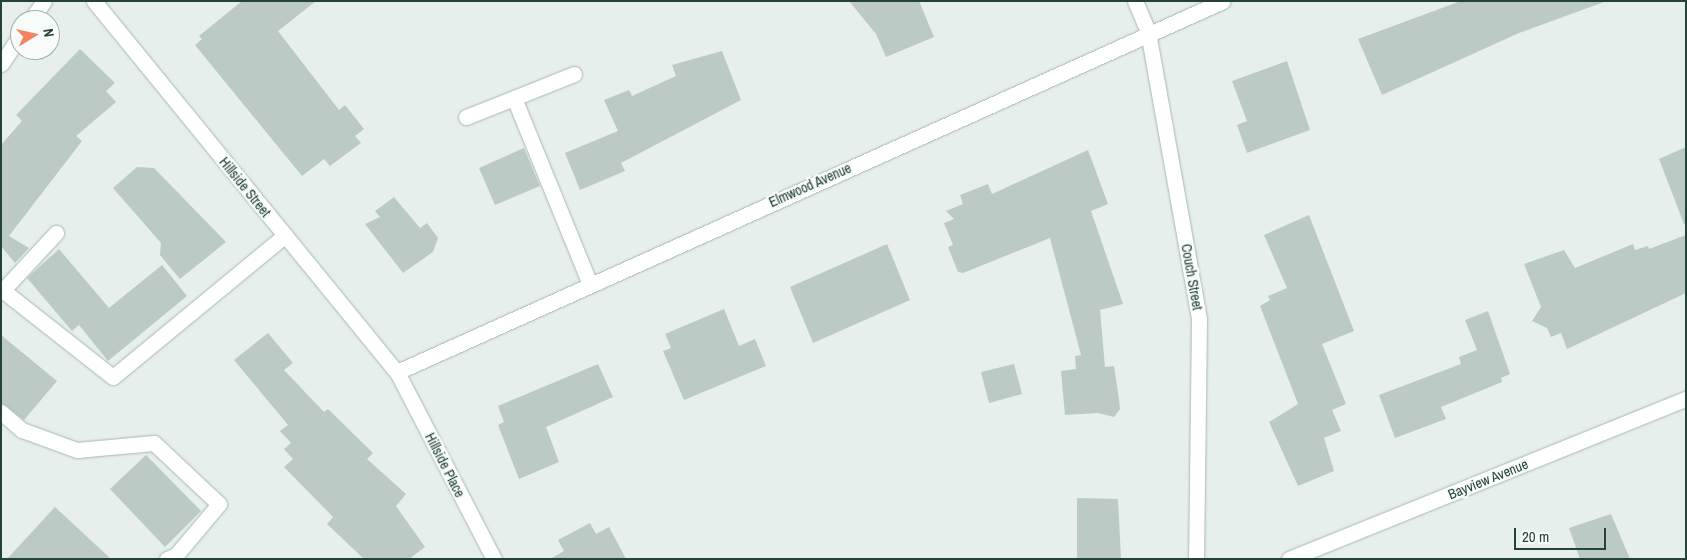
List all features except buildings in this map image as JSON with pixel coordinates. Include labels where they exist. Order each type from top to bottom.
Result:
[{"type":"street","name":"Hillside Street","points":[[94,1],[397,372]]},
{"type":"street","name":"Couch Street","points":[[1135,1],[1148,32],[1199,319],[1196,559]]},
{"type":"street","name":"Elmwood Avenue","points":[[397,372],[1148,32],[1224,1]]},
{"type":"street","points":[[1,64],[10,51]]},
{"type":"street","points":[[466,117],[574,74]]},
{"type":"street","points":[[514,98],[590,284]]},
{"type":"street","points":[[56,233],[2,289],[113,376],[285,236]]},
{"type":"street","name":"Hillside Place","points":[[397,372],[494,559]]},
{"type":"street","name":"Bayview Avenue","points":[[1289,559],[1686,400]]},
{"type":"street","points":[[1,412],[22,430],[77,450],[154,443],[219,504],[176,555],[167,559]]}]
